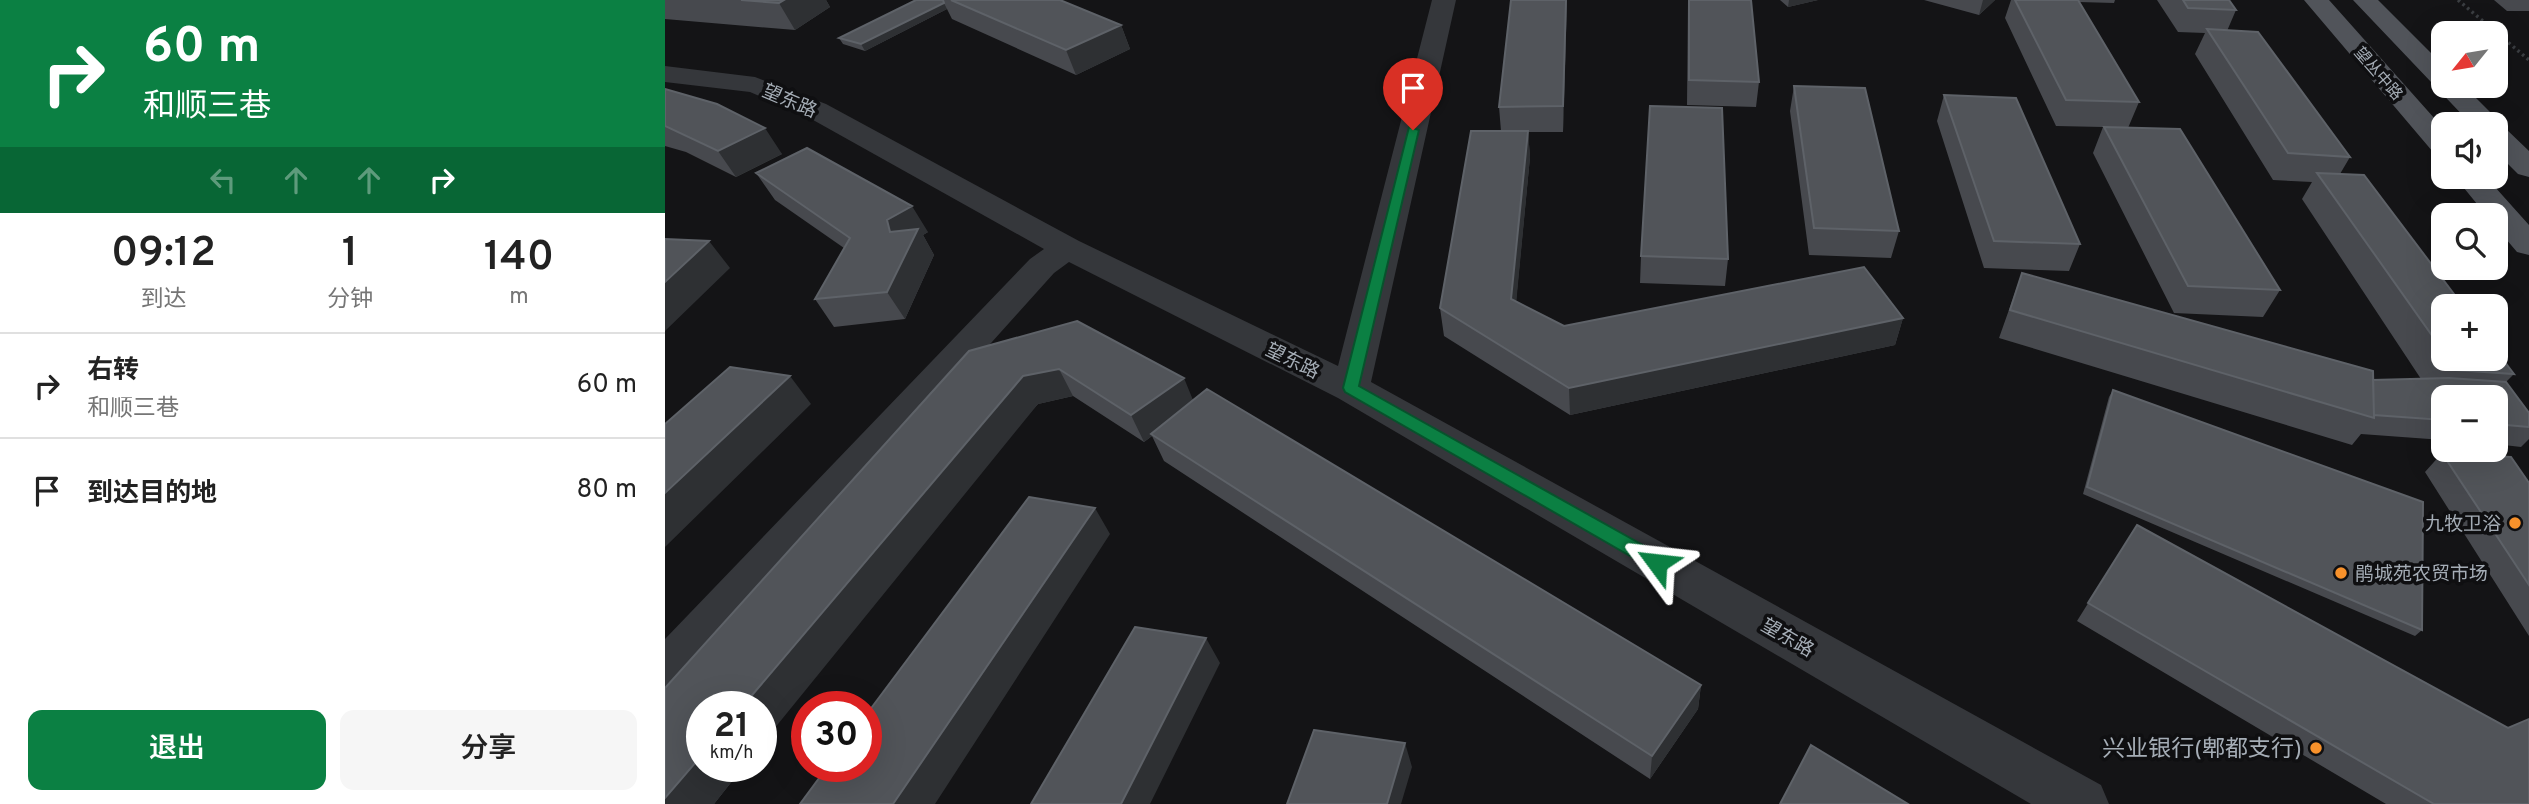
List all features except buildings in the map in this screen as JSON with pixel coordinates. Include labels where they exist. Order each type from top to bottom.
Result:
[{"type":"main road","name":"望丛中路","points":[[2316,0],[2431,132]]},
{"type":"main road","points":[[2365,0],[2431,68]]},
{"type":"main road","points":[[2461,98],[2474,112]]},
{"type":"main road","points":[[2508,147],[2529,168]]},
{"type":"main road","points":[[2480,189],[2529,245]]},
{"type":"street","points":[[1351,388],[1444,0]]},
{"type":"street","name":"望东路","points":[[665,74],[755,85],[816,110],[1067,248],[1351,388],[2082,804]]},
{"type":"street","points":[[665,672],[1042,267],[1067,248]]},
{"type":"path","points":[[2458,0],[2529,60]]},
{"type":"place","name":"九牧卫浴","points":[[2515,523]]},
{"type":"place","name":"鹃城苑农贸市场","points":[[2341,573]]},
{"type":"place","name":"兴业银行(郫都支行)","points":[[2316,748]]},
{"type":"route","points":[[1413,130],[1351,388],[1657,563]]}]
